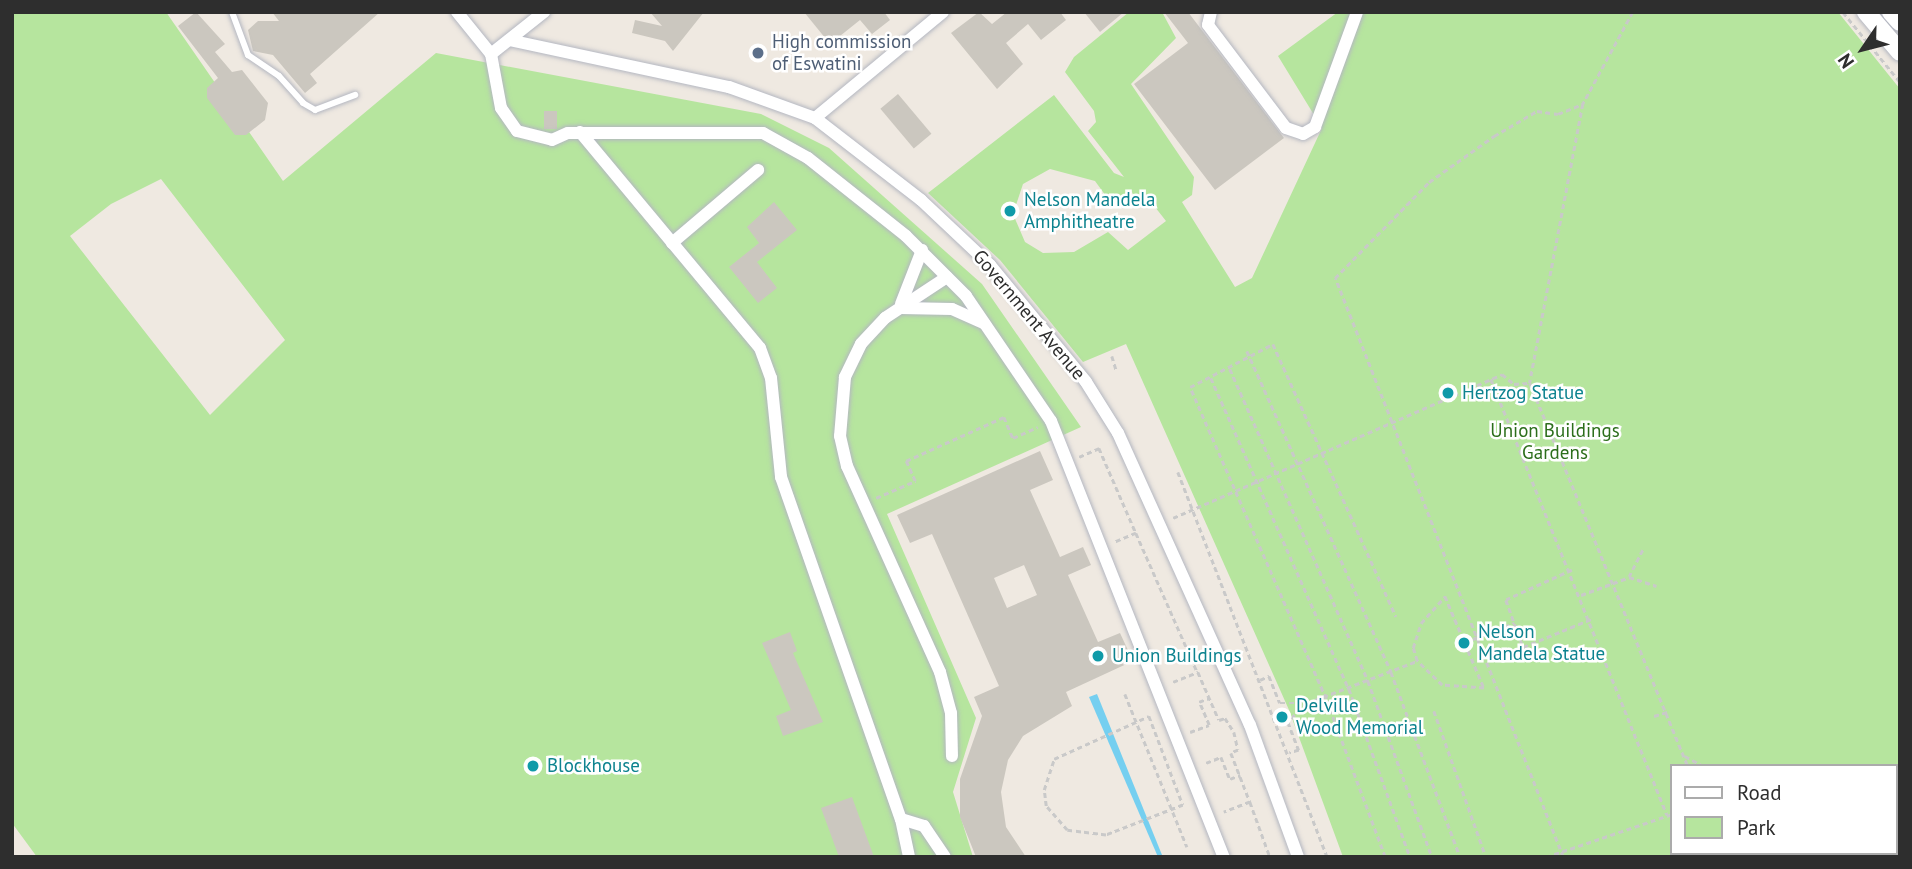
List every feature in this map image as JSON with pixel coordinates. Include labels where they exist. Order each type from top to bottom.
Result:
[{"type":"main road","points":[[1866,12],[1900,52]]},
{"type":"main road","points":[[1891,12],[1900,22]]},
{"type":"street","points":[[457,12],[492,54],[544,12]]},
{"type":"street","points":[[815,118],[943,12]]},
{"type":"street","points":[[1211,12],[1208,25],[1286,128],[1303,134],[1315,127],[1357,12]]},
{"type":"street","name":"Government Avenue","points":[[509,40],[729,87],[815,118],[943,219],[1013,291],[1102,406],[1162,523],[1250,725],[1298,857]]},
{"type":"street","name":"Government Avenue","points":[[492,54],[501,108],[517,131],[552,140],[580,132],[763,133],[808,158],[922,250],[947,277],[991,326],[1051,421],[1180,736],[1224,857]]},
{"type":"street","points":[[580,132],[760,348],[771,378],[781,477],[901,819],[909,857]]},
{"type":"street","points":[[672,243],[758,170]]},
{"type":"street","points":[[898,309],[915,282],[922,250]]},
{"type":"street","points":[[947,277],[898,309],[861,344],[845,377],[840,436],[863,503],[940,672],[951,713],[952,755]]},
{"type":"street","points":[[898,309],[952,309],[991,326]]},
{"type":"street","points":[[901,819],[924,826],[945,857]]},
{"type":"lane","points":[[232,12],[247,55],[279,76],[303,103],[315,110],[355,95]]},
{"type":"path","points":[[1633,12],[1583,104],[1530,383],[1616,582],[1687,764]]},
{"type":"path","points":[[1843,12],[1900,82]]},
{"type":"path","points":[[1563,857],[1480,637],[1335,278],[1429,183],[1494,136],[1537,111],[1558,114],[1583,104]]},
{"type":"path","points":[[1385,857],[1326,699],[1190,387],[1255,357],[1273,344],[1396,617]]},
{"type":"path","points":[[1247,351],[1255,357],[1391,672],[1460,857]]},
{"type":"path","points":[[1112,356],[1116,369]]},
{"type":"path","points":[[1230,369],[1368,681],[1432,857]]},
{"type":"path","points":[[1162,523],[1394,424],[1502,373],[1514,384],[1530,383]]},
{"type":"path","points":[[1211,378],[1349,689],[1410,857]]},
{"type":"path","points":[[1491,379],[1572,570],[1667,815]]},
{"type":"path","points":[[863,503],[915,481],[906,461],[1004,417],[1013,438],[1051,421]]},
{"type":"path","points":[[1069,461],[1099,448],[1219,720],[1225,718],[1234,732],[1238,750],[1231,753],[1270,857]]},
{"type":"path","points":[[1550,458],[1561,453]]},
{"type":"path","points":[[1178,472],[1189,511],[1260,680],[1327,857]]},
{"type":"path","points":[[1103,547],[1136,533]]},
{"type":"path","points":[[1629,577],[1643,550]]},
{"type":"path","points":[[1572,570],[1506,600],[1523,647],[1591,619]]},
{"type":"path","points":[[1581,595],[1629,577],[1657,586]]},
{"type":"path","points":[[1446,596],[1464,643],[1484,688],[1442,685],[1417,661],[1413,648],[1421,622],[1446,596]]},
{"type":"path","points":[[1464,643],[1514,623]]},
{"type":"path","points":[[1260,680],[1269,676],[1280,703],[1307,703],[1326,699],[1417,661]]},
{"type":"path","points":[[1172,682],[1198,672]]},
{"type":"path","points":[[1125,694],[1187,847]]},
{"type":"path","points":[[1180,736],[1209,724],[1199,702],[1209,698]]},
{"type":"path","points":[[1289,753],[1299,750],[1288,722],[1307,703]]},
{"type":"path","points":[[1434,710],[1486,857]]},
{"type":"path","points":[[1654,716],[1667,712]]},
{"type":"path","points":[[1149,716],[1168,759],[1183,805],[1106,835],[1082,836],[1055,820],[1046,806],[1044,790],[1054,759],[1136,720],[1149,716]]},
{"type":"path","points":[[1685,756],[1699,764]]},
{"type":"path","points":[[1206,763],[1221,757],[1230,779],[1240,775]]},
{"type":"path","points":[[1224,812],[1250,802]]},
{"type":"path","points":[[1546,857],[1671,814]]},
{"type":"green space","points":[[12,12],[166,12],[283,181],[436,53],[761,114],[829,148],[982,284],[1081,427],[887,514],[976,718],[953,792],[973,857],[37,857],[12,823]],"holes":[[[161,179],[285,340],[210,415],[70,236],[111,204]]]},
{"type":"green space","name":"Union Buildings Gardens","points":[[1129,12],[1162,12],[1176,38],[1131,84],[1194,177],[1192,195],[1182,202],[1235,287],[1252,278],[1322,128],[1278,56],[1338,12],[1838,12],[1900,89],[1900,857],[1343,857],[1289,710],[1126,344],[1083,362],[1000,260],[928,193],[1054,95],[1114,173],[1124,177],[1088,131],[1096,122],[1094,111],[1065,72],[1074,57]],"holes":[[[1050,169],[1095,181],[1111,203],[1131,190],[1138,205],[1155,207],[1166,221],[1128,250],[1108,232],[1074,252],[1043,253],[1025,242],[1013,214],[1023,184]]]},
{"type":"water","points":[[1097,694],[1162,855],[1158,857],[1089,697]]},
{"type":"building","points":[[196,12],[225,44],[215,52],[232,72],[242,70],[268,103],[265,120],[246,135],[235,135],[207,98],[207,88],[218,78],[178,26]]},
{"type":"building","points":[[272,12],[380,12],[310,74],[317,83],[305,93],[273,55],[253,51],[248,30],[258,21],[279,21]]},
{"type":"building","points":[[650,12],[704,12],[673,51],[665,41],[632,33],[635,20],[662,26]]},
{"type":"building","points":[[804,12],[884,12],[890,20],[872,34],[860,20],[830,44]]},
{"type":"building","points":[[979,12],[992,24],[1007,12],[1060,12],[1066,20],[1041,40],[1028,24],[1006,43],[1023,64],[997,89],[951,33]]},
{"type":"building","points":[[1084,12],[1124,12],[1100,32]]},
{"type":"building","points":[[1164,12],[1188,12],[1284,138],[1215,190],[1134,84],[1188,43]]},
{"type":"building","points":[[898,94],[931,134],[914,149],[880,109]]},
{"type":"building","points":[[544,111],[557,111],[557,129],[544,129]]},
{"type":"building","points":[[774,202],[797,230],[757,262],[777,288],[758,303],[729,267],[759,243],[747,227]]},
{"type":"building","name":"Union Buildings","points":[[1040,451],[1053,480],[1030,490],[1060,557],[1083,547],[1091,565],[1068,575],[1098,642],[1120,633],[1133,661],[1066,692],[1072,706],[1023,736],[1008,760],[1001,792],[1006,827],[1026,857],[976,857],[960,817],[960,779],[982,716],[974,697],[999,686],[932,534],[910,543],[897,515]],"holes":[[[1024,565],[1037,595],[1007,608],[994,578]]]},
{"type":"building","points":[[790,632],[797,651],[793,653],[823,722],[783,736],[776,716],[791,710],[762,643]]},
{"type":"building","points":[[852,797],[874,857],[839,857],[821,808]]},
{"type":"place","name":"High commission of Eswatini","points":[[758,53]]},
{"type":"place","name":"Nelson Mandela Amphitheatre","points":[[1010,211]]},
{"type":"place","name":"Hertzog Statue","points":[[1448,393]]},
{"type":"place","name":"Nelson Mandela Statue","points":[[1464,643]]},
{"type":"place","name":"Union Buildings","points":[[1098,656]]},
{"type":"place","name":"Delville Wood Memorial","points":[[1282,717]]},
{"type":"place","name":"Blockhouse","points":[[533,766]]}]
